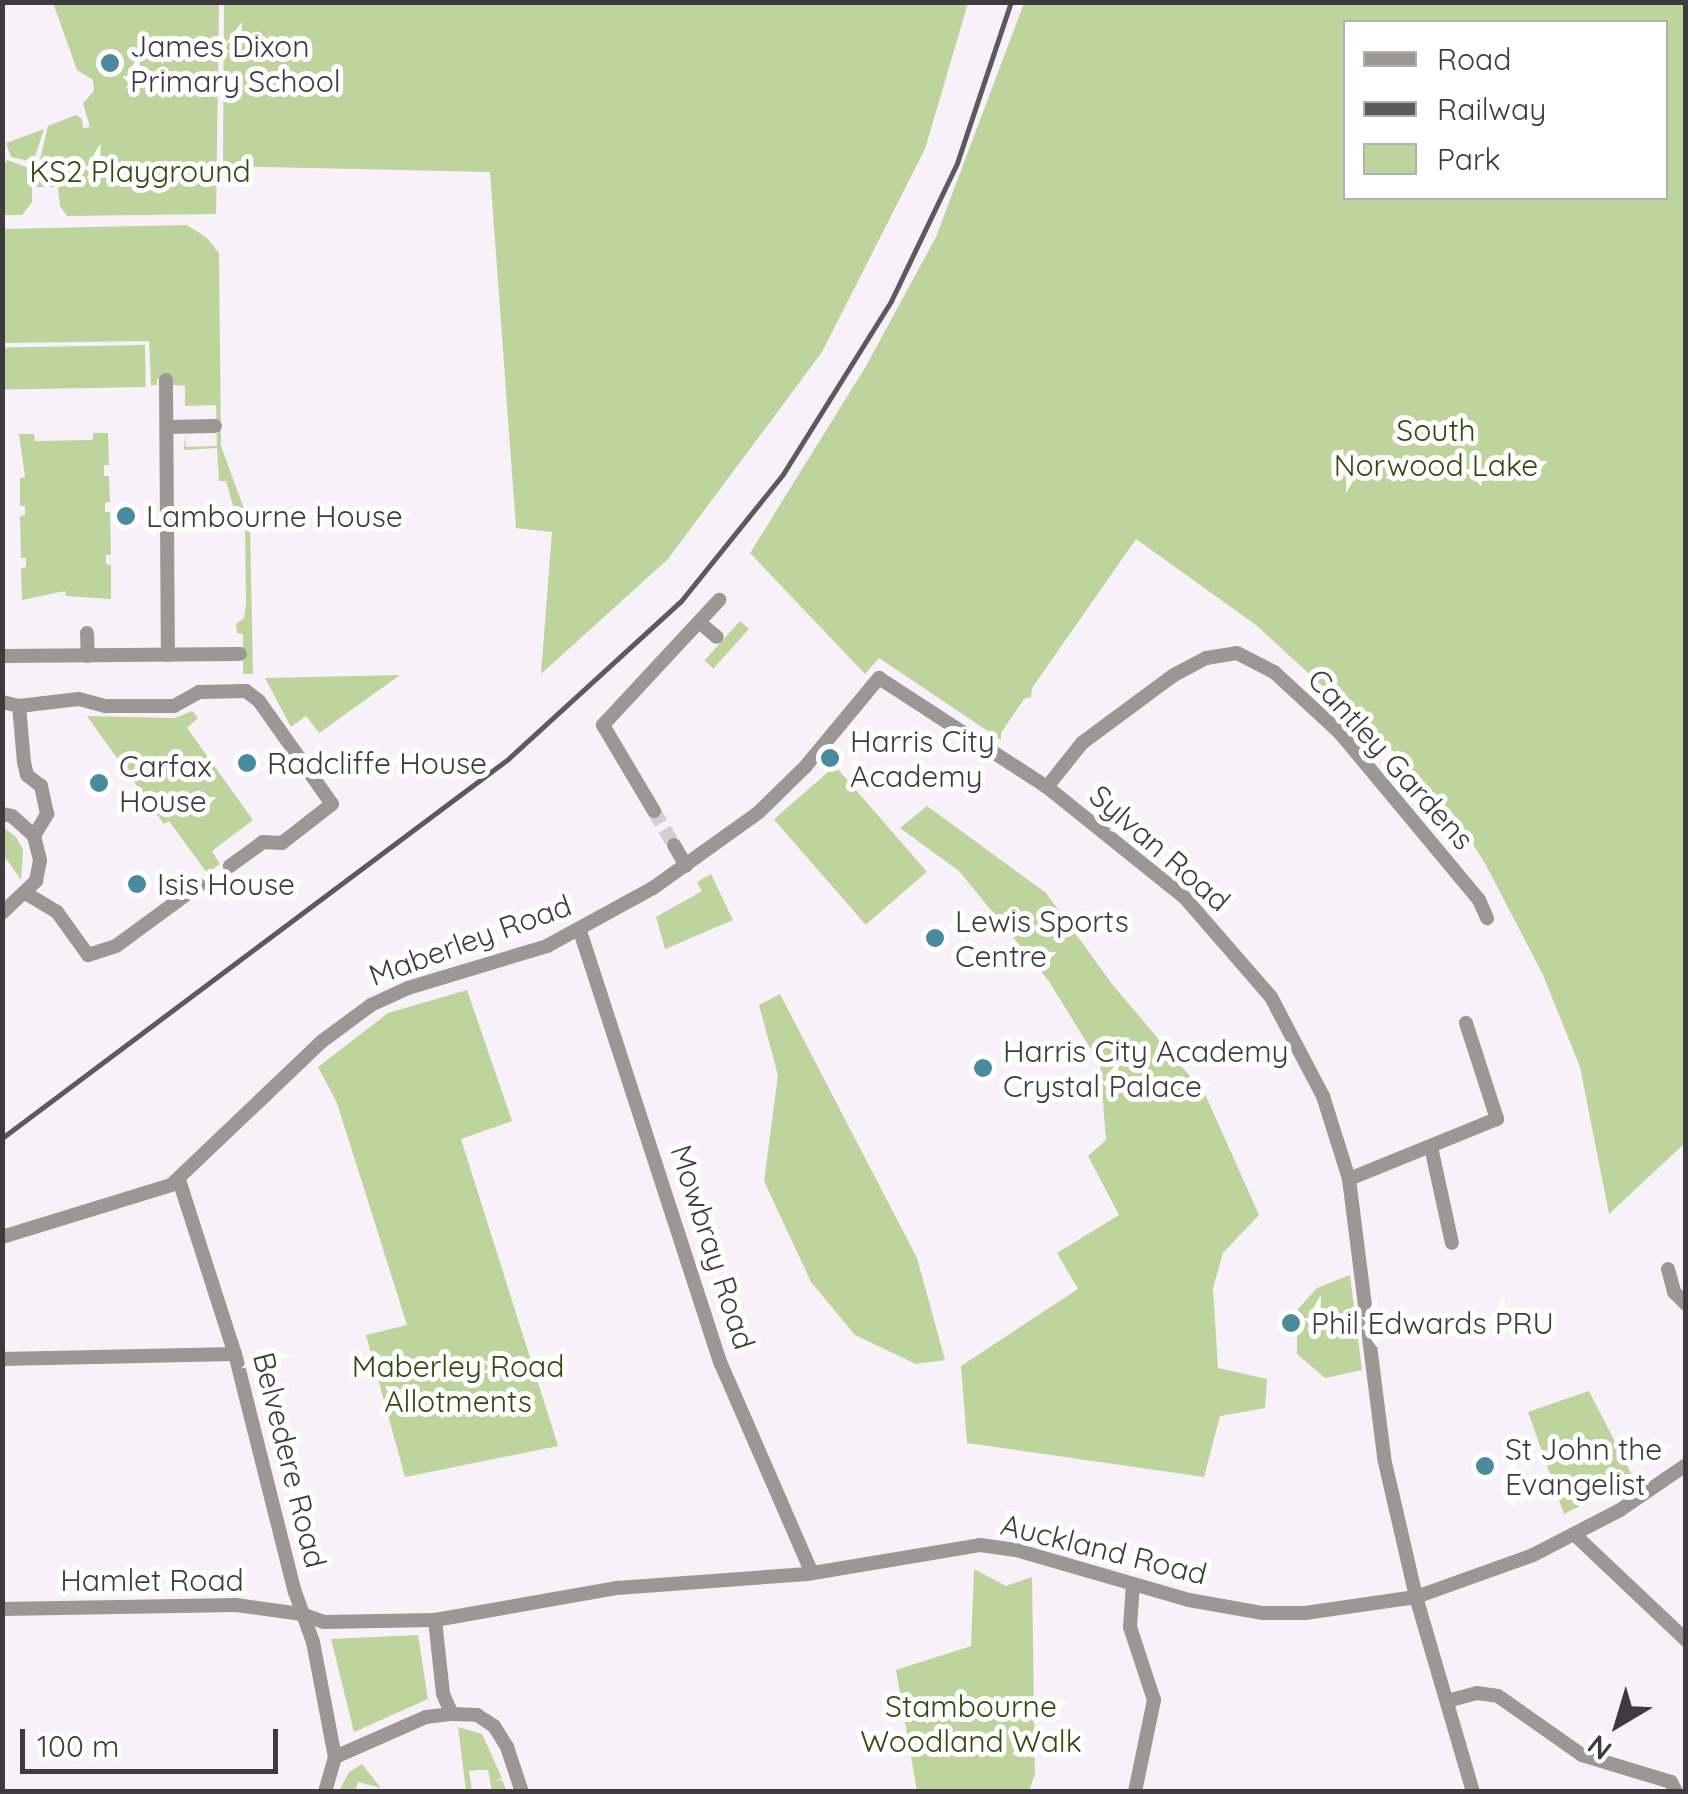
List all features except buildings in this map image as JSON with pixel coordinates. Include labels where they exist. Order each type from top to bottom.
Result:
[{"type":"street","points":[[166,380],[168,655]]},
{"type":"street","points":[[167,427],[216,426]]},
{"type":"street","points":[[654,811],[603,725],[719,600]]},
{"type":"street","points":[[699,622],[717,637]]},
{"type":"street","points":[[87,633],[88,656]]},
{"type":"street","name":"Cantley Gardens","points":[[1048,787],[1082,743],[1134,703],[1191,664],[1237,653],[1274,672],[1340,733],[1479,900],[1487,918]]},
{"type":"street","points":[[2,656],[240,654]]},
{"type":"street","name":"Sylvan Road","points":[[879,678],[1048,787],[1190,903],[1272,998],[1324,1096],[1350,1179],[1384,1458],[1416,1597],[1473,1792]]},
{"type":"street","name":"Maberley Road","points":[[2,1237],[157,1192],[179,1180],[309,1053],[370,1005],[408,988],[512,959],[580,930],[686,866],[759,812],[805,766],[879,678]]},
{"type":"street","points":[[2,702],[19,706],[79,699],[106,706],[174,706],[199,692],[246,691],[259,701],[332,804],[282,843],[263,842],[230,866]]},
{"type":"street","points":[[19,706],[24,762],[28,775],[41,786],[46,814],[34,836]]},
{"type":"street","points":[[2,814],[12,816],[34,836],[40,860],[36,881],[27,894],[2,913]]},
{"type":"street","points":[[674,845],[686,866]]},
{"type":"street","points":[[27,894],[57,912],[88,955],[116,946],[200,885]]},
{"type":"street","name":"Mowbray Road","points":[[580,930],[720,1364],[812,1573]]},
{"type":"street","points":[[1350,1179],[1496,1119],[1466,1024]]},
{"type":"street","points":[[1431,1147],[1452,1243]]},
{"type":"street","name":"Belvedere Road","points":[[179,1180],[235,1354],[322,1679],[335,1757],[325,1792]]},
{"type":"street","points":[[1668,1269],[1674,1292],[1686,1304]]},
{"type":"street","points":[[2,1359],[235,1354]]},
{"type":"street","name":"Auckland Road","points":[[302,1614],[324,1622],[434,1620],[654,1583],[812,1573],[996,1546],[1189,1600],[1263,1613],[1305,1613],[1416,1597],[1533,1555],[1575,1535],[1686,1465]]},
{"type":"street","points":[[1575,1535],[1686,1640]]},
{"type":"street","points":[[1134,1584],[1130,1626],[1154,1700],[1135,1792]]},
{"type":"street","name":"Hamlet Road","points":[[2,1609],[236,1604],[302,1614]]},
{"type":"street","points":[[434,1620],[443,1694],[452,1714]]},
{"type":"street","points":[[1447,1701],[1476,1694],[1498,1696],[1582,1755],[1671,1782],[1676,1792]]},
{"type":"street","points":[[335,1757],[426,1717],[477,1716],[494,1726],[507,1748],[522,1792]]},
{"type":"green space","points":[[224,2],[968,3],[925,149],[822,352],[668,559],[541,674],[552,532],[516,528],[490,172],[223,166]]},
{"type":"green space","name":"James Dixon Primary School","points":[[53,3],[219,3],[216,214],[67,216],[60,206],[58,187],[36,187],[38,168],[64,174],[63,169],[39,163],[48,126],[76,115],[82,119],[83,128],[90,127],[83,103],[94,91],[93,80],[77,70]]},
{"type":"green space","name":"South Norwood Lake","points":[[1024,3],[1685,3],[1685,1143],[1609,1214],[1580,1067],[1543,975],[1486,865],[1454,815],[1404,761],[1256,625],[1136,539],[1032,688],[1031,697],[1024,699],[1001,733],[1001,740],[879,658],[865,674],[750,553],[866,366],[936,237]]},
{"type":"green space","points":[[44,129],[33,162],[11,157],[6,143]]},
{"type":"green space","points":[[7,160],[32,169],[32,202],[22,215],[3,215],[3,167]]},
{"type":"green space","points":[[187,225],[207,238],[219,253],[221,446],[250,525],[253,674],[243,674],[243,634],[237,633],[236,624],[244,618],[246,604],[245,523],[237,519],[226,481],[219,481],[217,448],[184,450],[185,435],[186,447],[217,446],[216,405],[185,406],[185,386],[173,385],[172,378],[157,379],[157,385],[151,385],[149,341],[3,343],[2,229]]},
{"type":"green space","points":[[145,345],[146,387],[4,389],[3,347]]},
{"type":"green space","points":[[93,433],[108,433],[109,465],[104,465],[104,476],[109,476],[110,502],[105,503],[105,512],[110,512],[111,555],[106,555],[106,564],[111,565],[111,599],[66,596],[65,591],[22,600],[21,568],[26,567],[26,558],[21,558],[20,516],[25,515],[25,506],[20,506],[20,478],[25,477],[19,434],[34,434],[35,441],[93,440]]},
{"type":"green space","points":[[740,621],[749,629],[713,668],[705,660]]},
{"type":"green space","points":[[400,675],[319,733],[306,716],[291,727],[265,678]]},
{"type":"green space","points":[[192,711],[198,718],[187,728],[253,820],[212,851],[220,864],[207,873],[169,821],[164,824],[87,716],[175,718]]},
{"type":"green space","points":[[835,766],[927,872],[866,925],[774,819]]},
{"type":"green space","points":[[927,806],[1046,893],[1112,984],[1205,1094],[1259,1215],[1223,1253],[1213,1288],[1218,1368],[1267,1379],[1265,1408],[1220,1416],[1204,1477],[967,1443],[961,1366],[1078,1289],[1057,1253],[1119,1215],[1088,1156],[1106,1140],[1100,1064],[1048,980],[959,871],[900,828]]},
{"type":"green space","points":[[3,827],[16,837],[23,850],[21,880],[3,854]]},
{"type":"green space","points":[[711,874],[733,920],[665,949],[656,917],[702,891],[697,882]]},
{"type":"green space","name":"Maberley Road Allotments","points":[[467,990],[512,1121],[461,1139],[558,1446],[405,1477],[366,1335],[407,1325],[337,1103],[318,1067],[388,1013]]},
{"type":"green space","points":[[780,994],[917,1258],[945,1360],[916,1364],[855,1335],[811,1282],[764,1181],[778,1075],[759,1005]]},
{"type":"green space","points":[[1350,1275],[1362,1370],[1325,1378],[1297,1354],[1297,1310],[1317,1288]]},
{"type":"green space","points":[[1589,1391],[1634,1479],[1564,1514],[1528,1412]]},
{"type":"green space","name":"Stambourne Woodland Walk","points":[[974,1569],[1006,1586],[1032,1577],[1035,1774],[1029,1791],[917,1791],[896,1670],[971,1646]]},
{"type":"green space","points":[[418,1635],[428,1699],[354,1732],[331,1639]]},
{"type":"green space","points":[[458,1727],[482,1734],[502,1778],[494,1782],[502,1780],[507,1791],[492,1791],[488,1770],[477,1770],[469,1771],[472,1791],[466,1791]]},
{"type":"green space","points":[[362,1764],[381,1788],[358,1782],[355,1791],[339,1791],[349,1772]]},
{"type":"tunnel","points":[[654,811],[674,845]]},
{"type":"railway","points":[[2,1138],[508,759],[681,601],[783,474],[891,301],[957,163],[1011,2]]},
{"type":"place","name":"James Dixon Primary School","points":[[110,63]]},
{"type":"place","name":"Lambourne House","points":[[126,516]]},
{"type":"place","name":"Harris City Academy","points":[[830,758]]},
{"type":"place","name":"Radcliffe House","points":[[247,763]]},
{"type":"place","name":"Carfax House","points":[[99,783]]},
{"type":"place","name":"Isis House","points":[[137,884]]},
{"type":"place","name":"Lewis Sports Centre","points":[[935,938]]},
{"type":"place","name":"Harris City Academy Crystal Palace","points":[[983,1068]]},
{"type":"place","name":"Phil Edwards PRU","points":[[1291,1323]]},
{"type":"place","name":"St John the Evangelist","points":[[1485,1466]]},
{"type":"park label","name":"KS2 Playground","points":[[140,171]]}]
